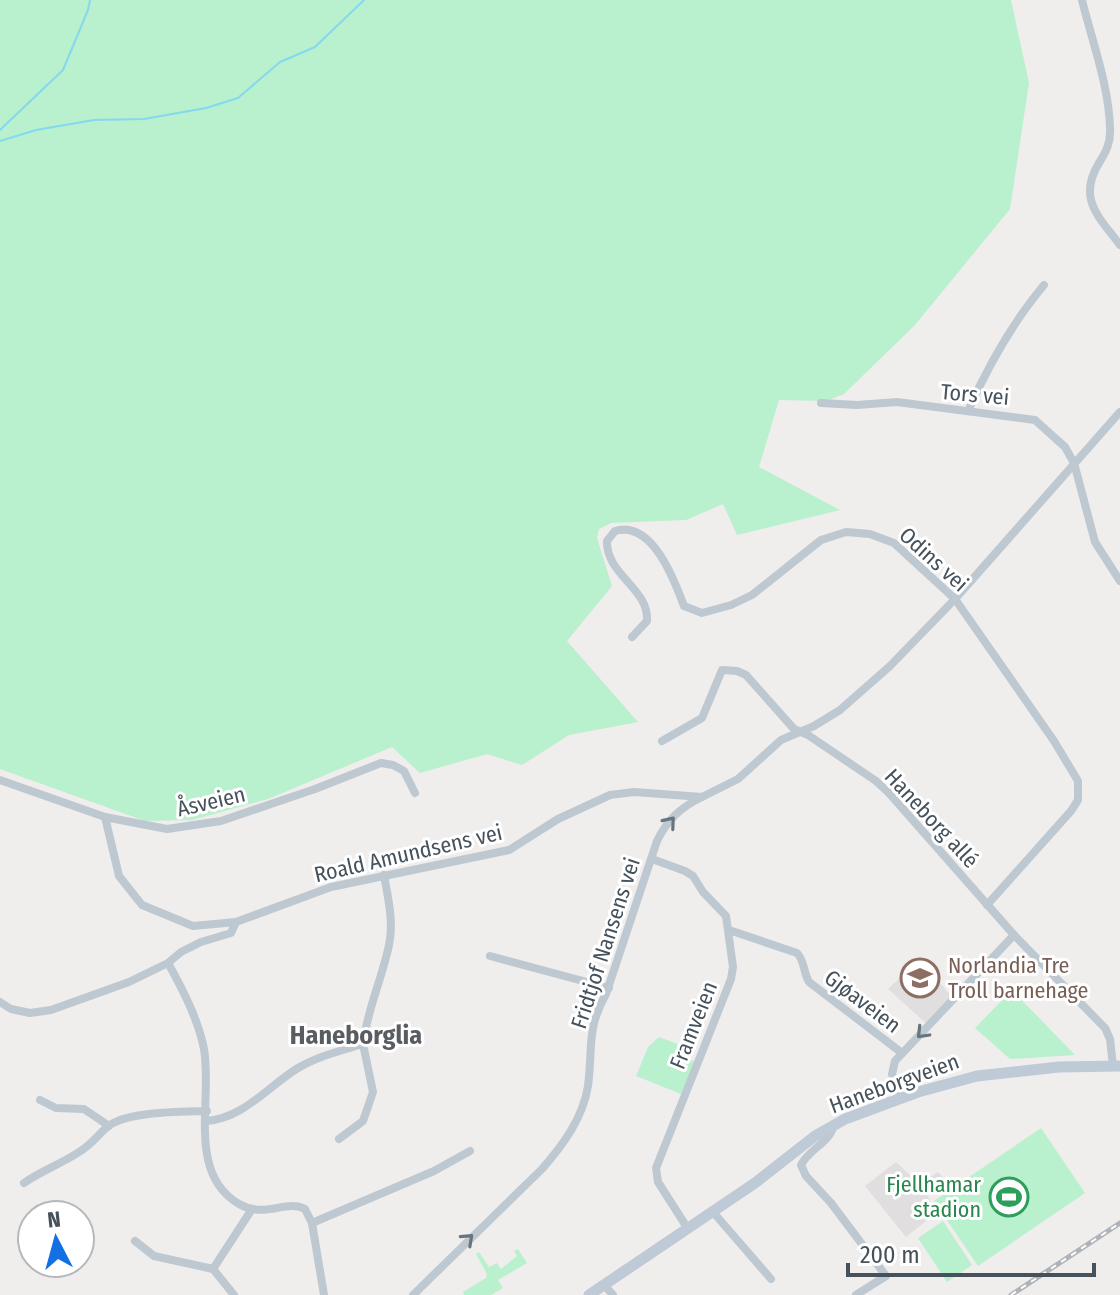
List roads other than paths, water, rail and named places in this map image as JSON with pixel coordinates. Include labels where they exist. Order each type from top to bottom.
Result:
[{"type":"street","points":[[1082,0],[1100,70],[1110,130],[1106,152],[1091,176],[1089,198],[1120,245]]},
{"type":"street","points":[[968,411],[983,376],[1044,285]]},
{"type":"street","name":"Tors vei","points":[[821,403],[857,405],[897,402],[1035,420],[1065,447],[1074,463],[1095,542],[1120,581]]},
{"type":"street","name":"Fridtjof Nansens vei","points":[[413,1295],[561,1148],[582,1107],[588,1087],[591,1028],[609,988],[665,824],[686,805],[738,779],[781,740],[840,710],[860,694],[955,599],[1120,412]]},
{"type":"street","name":"Odins vei","points":[[632,637],[647,621],[648,611],[615,566],[607,547],[609,536],[622,530],[634,531],[644,537],[663,560],[684,606],[702,613],[752,595],[821,540],[846,532],[870,534],[894,543],[955,599],[1054,741],[1080,790],[1071,811],[987,905]]},
{"type":"street","name":"Haneborg allé","points":[[662,741],[702,718],[718,675],[725,669],[737,671],[753,681],[799,732],[876,781],[1014,935],[1105,1028],[1116,1066]]},
{"type":"street","name":"Åsveien","points":[[0,780],[105,817],[167,829],[221,821],[381,763],[404,771],[415,793]]},
{"type":"street","name":"Roald Amundsens vei","points":[[0,1002],[11,1009],[30,1013],[51,1010],[129,982],[201,942],[231,933],[236,922],[331,887],[509,850],[558,819],[610,795],[634,792],[701,796]]},
{"type":"street","points":[[105,817],[119,876],[142,905],[193,926],[236,922]]},
{"type":"street","name":"Framveien","points":[[652,859],[693,876],[703,892],[726,916],[733,967],[731,979],[656,1168],[658,1182],[688,1229]]},
{"type":"street","points":[[339,1139],[363,1121],[373,1092],[363,1044],[365,1023],[390,943],[391,918],[384,875]]},
{"type":"street","name":"Gjøaveien","points":[[729,930],[797,953],[809,982],[902,1053]]},
{"type":"street","points":[[900,1098],[892,1070],[895,1061],[1014,935]]},
{"type":"street","points":[[490,956],[609,988]]},
{"type":"street","points":[[168,963],[202,1039],[207,1080],[204,1147],[219,1188],[241,1206],[271,1211],[299,1206],[310,1215],[324,1295]]},
{"type":"street","points":[[206,1121],[233,1116],[297,1068],[322,1056],[363,1044]]},
{"type":"street","name":"Haneborgveien","points":[[589,1295],[713,1212],[834,1124],[946,1083],[993,1073],[1116,1066]]},
{"type":"street","points":[[40,1100],[56,1108],[84,1109],[109,1126]]},
{"type":"street","points":[[24,1183],[94,1143],[109,1126],[123,1120],[155,1114],[207,1111]]},
{"type":"street","points":[[834,1124],[832,1133],[804,1159],[803,1170],[886,1276],[856,1295]]},
{"type":"street","points":[[312,1223],[434,1171],[470,1151]]},
{"type":"street","points":[[213,1269],[252,1209]]},
{"type":"street","points":[[713,1212],[771,1279]]},
{"type":"street","points":[[135,1241],[154,1256],[213,1269],[234,1295]]},
{"type":"street","points":[[604,1285],[613,1295]]},
{"type":"waterway","points":[[0,130],[63,70],[90,0]]},
{"type":"waterway","points":[[0,141],[36,130],[94,120],[144,119],[206,108],[238,98],[280,62],[315,47],[364,0]]},
{"type":"railway","points":[[1011,1295],[1120,1223]]},
{"type":"place","name":"Norlandia Tre Troll barnehage","points":[[920,978]]},
{"type":"place","name":"Fjellhamar stadion","points":[[1009,1197]]},
{"type":"district","name":"Haneborglia","points":[[356,1035]]}]
